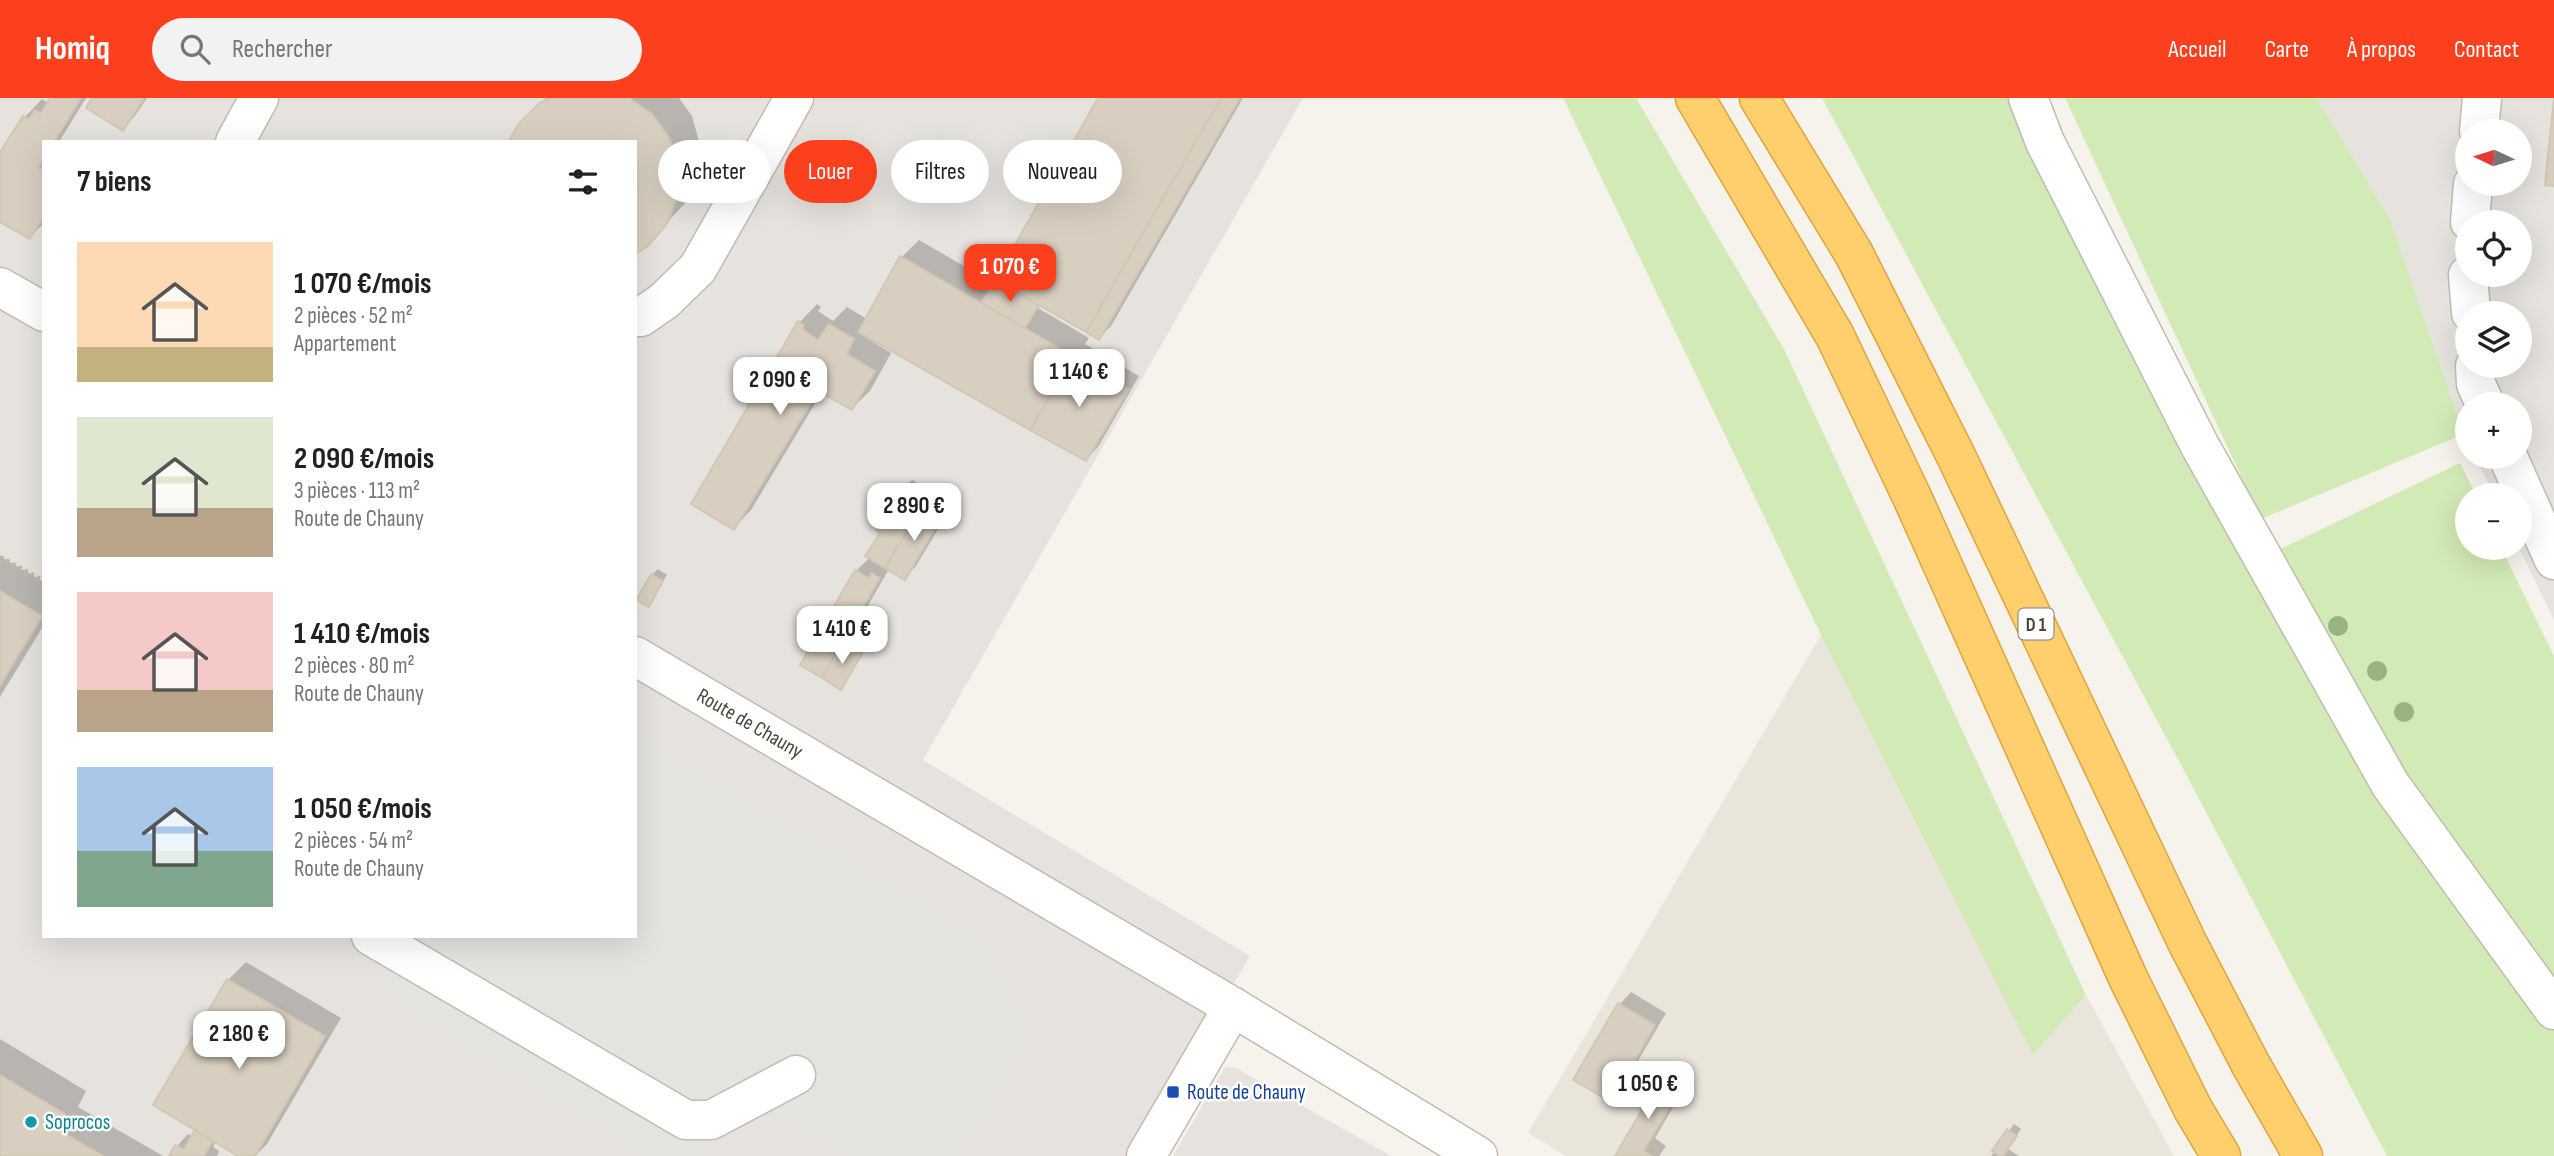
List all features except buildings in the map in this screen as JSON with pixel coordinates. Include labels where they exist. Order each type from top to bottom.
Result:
[{"type":"highway","points":[[1695,98],[1841,349],[1912,497],[2129,980],[2193,1109],[2221,1156]]},
{"type":"highway","name":"D 1","points":[[1759,98],[1854,254],[1956,456],[2187,942],[2251,1065],[2303,1156]]},
{"type":"street","points":[[235,140],[258,98]]},
{"type":"street","points":[[637,317],[664,301],[698,268],[794,98]]},
{"type":"street","points":[[2028,98],[2045,142],[2200,446],[2390,784],[2554,1010]]},
{"type":"street","points":[[2480,119],[2482,98]]},
{"type":"street","points":[[0,287],[42,311]]},
{"type":"street","points":[[2513,469],[2554,560]]},
{"type":"street","name":"Route de Chauny","points":[[637,657],[1233,1007],[1478,1156]]},
{"type":"street","points":[[374,938],[687,1120],[711,1120],[796,1074]]},
{"type":"street","points":[[1146,1156],[1233,1007]]},
{"type":"path","points":[[0,557],[42,580]]},
{"type":"shaded area","points":[[0,98],[1303,98],[923,760],[1250,956],[1131,1156],[0,1156]]},
{"type":"shaded area","points":[[2317,98],[2554,98],[2554,620],[2525,560],[2532,560],[2532,483],[2488,483],[2481,469],[2532,469],[2532,392],[2455,392],[2455,407],[2390,219]]},
{"type":"shaded area","points":[[1821,635],[2033,1054],[2086,995],[2174,1156],[1566,1156],[1528,1133]]},
{"type":"shaded area","points":[[637,733],[1002,947],[1005,974],[1036,1032],[964,1156],[844,1156],[761,1109],[726,1130],[708,1156],[642,1156],[391,1004],[372,966],[339,938],[637,938]]},
{"type":"shaded area","points":[[1225,1067],[1236,1068],[1391,1156],[1173,1156]]},
{"type":"green space","points":[[1563,98],[1636,98],[1784,349],[2086,995],[2033,1055],[1821,635]]},
{"type":"green space","points":[[1822,98],[2018,98],[2276,551],[2455,465],[2455,469],[2463,469],[2470,483],[2455,483],[2455,560],[2507,560],[2554,656],[2554,1156],[2387,1156],[2196,793]]},
{"type":"green space","points":[[2065,98],[2317,98],[2390,219],[2455,408],[2455,438],[2261,519]]},
{"type":"place","name":"Route de Chauny","points":[[1173,1092]]},
{"type":"place","name":"Soprocos","points":[[31,1122]]}]
